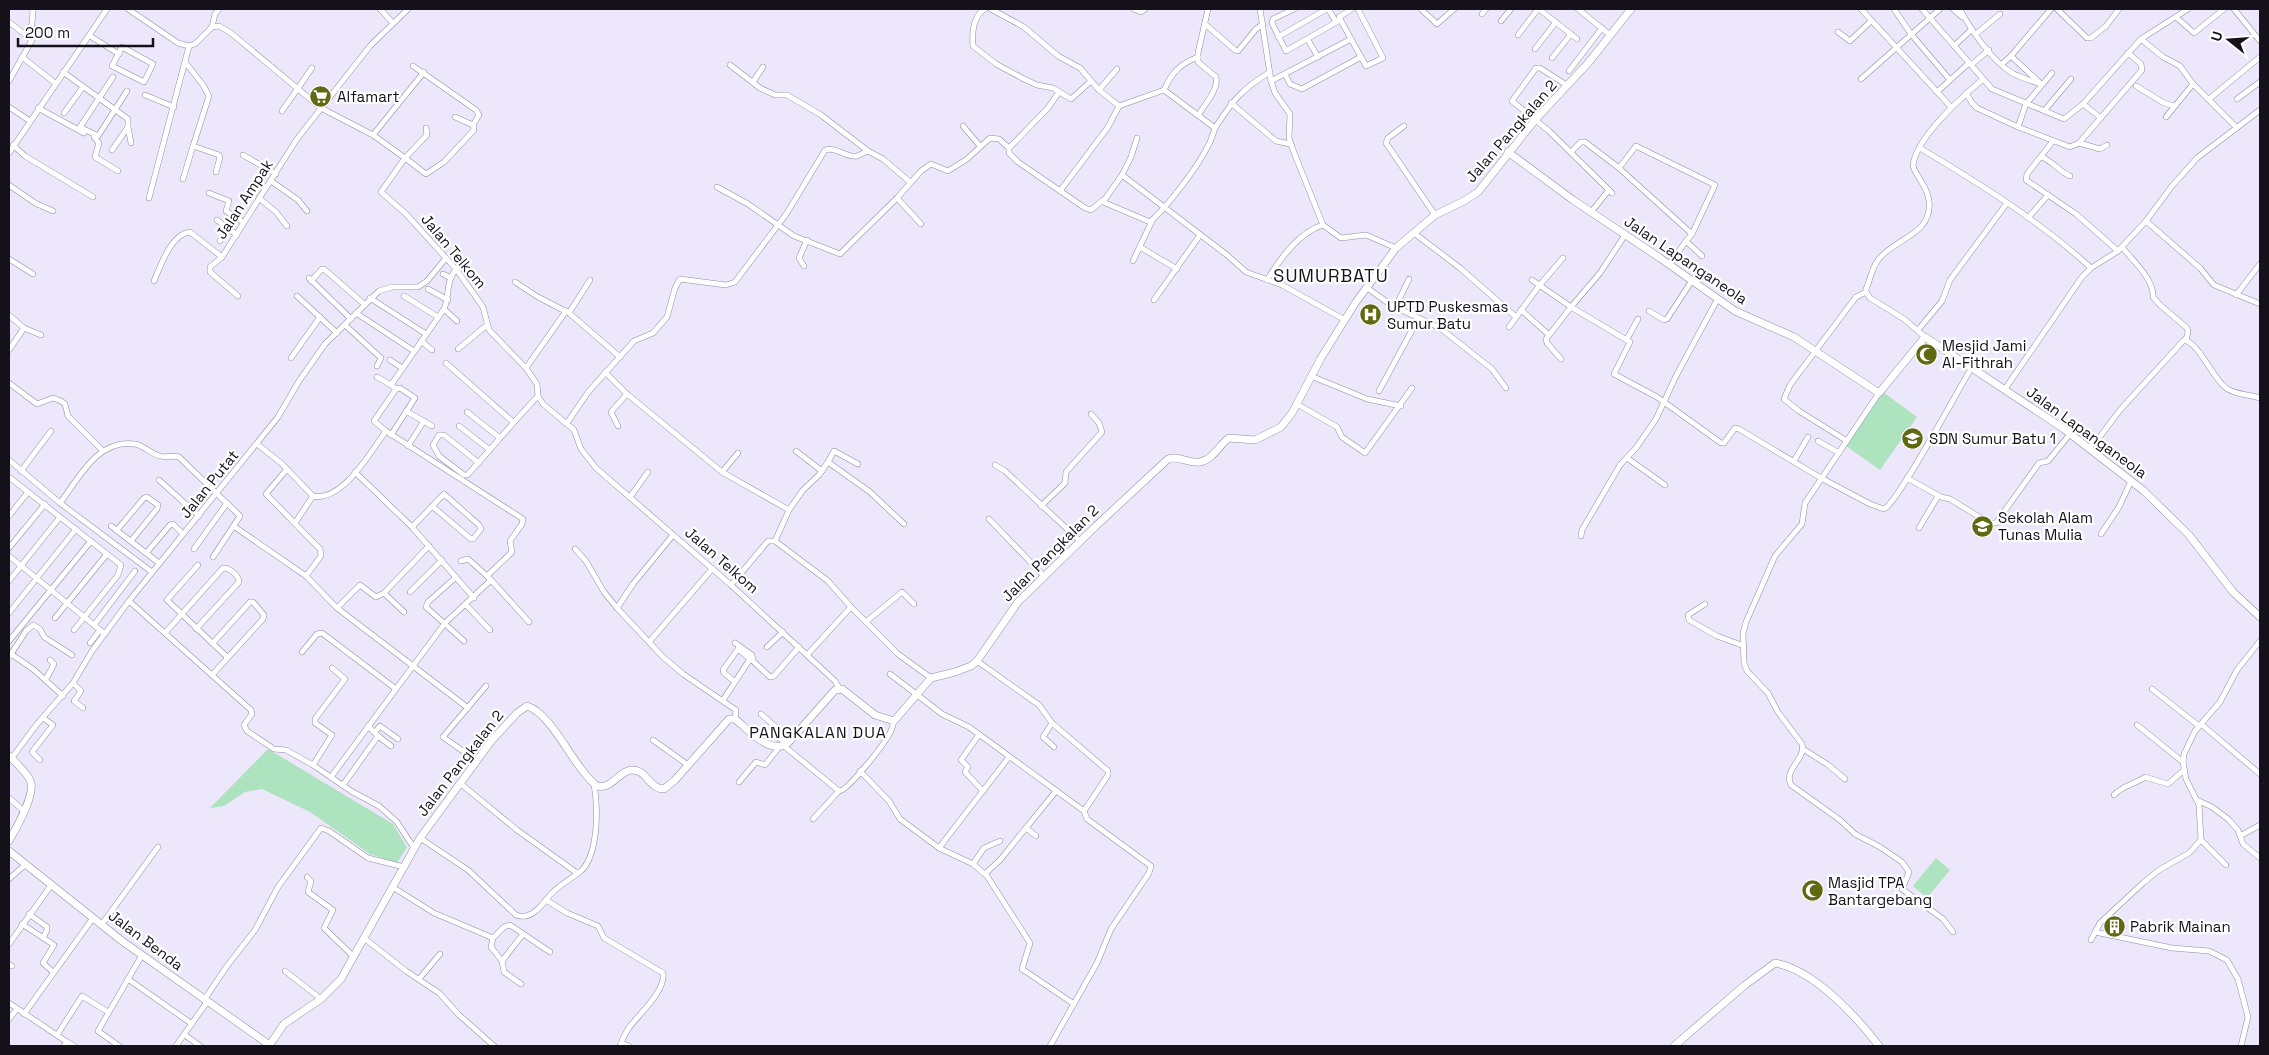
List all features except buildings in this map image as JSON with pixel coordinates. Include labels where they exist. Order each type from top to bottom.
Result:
[{"type":"street","points":[[26,34],[33,20],[33,9]]},
{"type":"street","points":[[9,153],[107,9]]},
{"type":"street","points":[[128,9],[178,43],[189,46],[203,38],[212,27],[218,9]]},
{"type":"street","points":[[380,9],[393,23]]},
{"type":"street","name":"Jalan Ampak","points":[[238,296],[210,272],[210,267],[222,257],[237,235],[243,222],[271,182],[296,139],[370,46],[408,9]]},
{"type":"street","points":[[985,9],[981,11],[975,21],[972,32],[972,46],[996,64],[1024,79],[1038,85],[1053,88],[1073,99],[1091,81]]},
{"type":"street","points":[[991,9],[1024,27],[1058,56],[1080,68],[1099,90],[1119,106]]},
{"type":"street","points":[[1134,9],[1141,12],[1145,9]]},
{"type":"street","points":[[1198,114],[1214,90],[1218,80],[1198,62],[1208,9]]},
{"type":"street","points":[[1260,9],[1271,81],[1275,93],[1290,114],[1290,144],[1323,225],[1341,238],[1366,235],[1396,248]]},
{"type":"street","points":[[1294,9],[1272,21],[1278,37],[1287,51],[1338,21],[1340,15],[1352,9]]},
{"type":"street","points":[[1278,37],[1324,10],[1329,10],[1351,39],[1368,67],[1384,57],[1358,9]]},
{"type":"street","points":[[1421,9],[1436,24],[1439,24],[1454,9]]},
{"type":"street","points":[[1426,14],[1430,9]]},
{"type":"street","points":[[1501,21],[1510,9]]},
{"type":"street","points":[[1518,35],[1538,9],[1577,39]]},
{"type":"street","points":[[1548,15],[1553,9]]},
{"type":"street","points":[[1578,9],[1610,35]]},
{"type":"street","name":"Jalan Pangkalan 2","points":[[977,661],[1005,618],[1044,576],[1168,460],[1173,458],[1198,462],[1207,459],[1215,453],[1226,441],[1240,438],[1255,440],[1281,427],[1297,404],[1311,376],[1366,287],[1396,248],[1435,215],[1478,192],[1508,152],[1535,120],[1568,86],[1631,9]]},
{"type":"street","points":[[1861,9],[1951,107]]},
{"type":"street","points":[[1894,9],[1911,34],[1950,80]]},
{"type":"street","points":[[1922,9],[1992,89],[2064,119],[2084,104],[2141,39],[2188,9]]},
{"type":"street","points":[[1861,79],[1940,9]]},
{"type":"street","points":[[1953,9],[1966,21]]},
{"type":"street","points":[[1960,9],[1974,32],[2002,64],[2011,72],[2042,84]]},
{"type":"street","points":[[2002,64],[2051,9]]},
{"type":"street","points":[[2056,9],[2087,38],[2091,38],[2106,26],[2118,9]]},
{"type":"street","points":[[2176,18],[2194,33],[2224,9]]},
{"type":"street","points":[[2234,9],[2260,41]]},
{"type":"street","points":[[1954,46],[2000,14]]},
{"type":"street","points":[[1838,32],[1849,41],[1871,21]]},
{"type":"street","points":[[9,22],[31,37],[32,42],[9,79]]},
{"type":"street","points":[[1535,49],[1556,22]]},
{"type":"street","points":[[1206,25],[1238,51],[1256,29],[1263,24]]},
{"type":"street","points":[[212,27],[219,26],[231,33],[297,90],[321,108],[373,135],[418,169],[428,173],[444,162],[473,132],[473,125],[478,115],[476,110],[413,66]]},
{"type":"street","points":[[1569,71],[1602,28]]},
{"type":"street","points":[[1552,58],[1571,34]]},
{"type":"street","points":[[90,36],[119,54]]},
{"type":"street","points":[[1271,81],[1351,39]]},
{"type":"street","points":[[2141,39],[2163,57],[2180,66],[2193,84],[2237,128]]},
{"type":"street","points":[[1308,40],[1318,57]]},
{"type":"street","points":[[148,198],[189,46]]},
{"type":"street","points":[[122,47],[153,64],[144,82],[112,66],[119,54],[122,47]]},
{"type":"street","points":[[1937,92],[1989,50]]},
{"type":"street","points":[[1966,93],[1977,108],[2018,127],[2070,147],[2079,143],[2143,68],[2142,64],[2128,53]]},
{"type":"street","points":[[2011,56],[2042,84]]},
{"type":"street","points":[[22,57],[56,83]]},
{"type":"street","points":[[1060,191],[1108,127],[1119,106],[1164,90],[1177,68],[1184,62],[1198,57]]},
{"type":"street","points":[[2209,99],[2260,57]]},
{"type":"street","points":[[1285,74],[1290,84],[1302,88],[1361,58]]},
{"type":"street","points":[[183,179],[209,96],[185,62]]},
{"type":"street","points":[[730,65],[753,82],[775,94],[787,95],[821,115],[868,151],[882,159],[910,182]]},
{"type":"street","points":[[753,82],[763,66]]},
{"type":"street","points":[[282,111],[312,68]]},
{"type":"street","points":[[1568,86],[1540,68],[1536,68],[1512,101],[1571,152],[1610,192],[1591,212]]},
{"type":"street","points":[[1099,90],[1117,69]]},
{"type":"street","points":[[63,72],[128,119],[130,143]]},
{"type":"street","points":[[373,135],[424,72]]},
{"type":"street","points":[[1133,262],[1152,220],[1165,208],[1204,154],[1215,128],[1231,103],[1248,86],[1270,72]]},
{"type":"street","points":[[2018,127],[2026,104],[2052,73]]},
{"type":"street","points":[[113,77],[80,127],[97,136],[127,91]]},
{"type":"street","points":[[1847,441],[1795,409],[1784,399],[1790,385],[1856,297],[1866,292],[1878,260],[1886,252],[1914,234],[1924,224],[1929,212],[1928,194],[1913,166],[1920,148],[1951,107],[1983,79]]},
{"type":"street","points":[[2044,111],[2071,79]]},
{"type":"street","points":[[2237,99],[2260,82]]},
{"type":"street","points":[[2166,117],[2193,84]]},
{"type":"street","points":[[64,113],[83,86]]},
{"type":"street","points":[[2136,86],[2164,103],[2174,106]]},
{"type":"street","points":[[1164,90],[1215,128]]},
{"type":"street","points":[[1009,148],[1048,108],[1059,92]]},
{"type":"street","points":[[145,95],[174,107]]},
{"type":"street","points":[[1231,103],[1276,141],[1290,144]]},
{"type":"street","points":[[2084,104],[2101,118]]},
{"type":"street","points":[[9,108],[30,121]]},
{"type":"street","points":[[38,108],[98,140],[95,156],[118,171]]},
{"type":"street","points":[[2005,389],[2052,323],[2074,286],[2091,268],[2120,249],[2146,221],[2189,165],[2260,110]]},
{"type":"street","points":[[454,117],[473,125]]},
{"type":"street","points":[[963,126],[980,146]]},
{"type":"street","points":[[1404,126],[1388,138],[1386,143],[1435,215]]},
{"type":"street","points":[[112,150],[128,127]]},
{"type":"street","points":[[405,158],[427,135],[426,128]]},
{"type":"street","points":[[717,187],[742,200],[794,236],[842,254],[897,198],[910,182],[931,164],[944,171],[948,171],[994,137],[1009,148],[1011,156],[1088,210],[1103,200],[1122,175],[1131,157],[1137,138]]},
{"type":"street","points":[[2053,141],[2025,179],[2076,214],[2120,249],[2150,283],[2157,301],[2187,328],[2188,332],[2186,340],[2120,410],[2099,438],[2089,447]]},
{"type":"street","points":[[1571,152],[1584,142],[1619,168],[1692,234]]},
{"type":"street","points":[[2079,143],[2100,148],[2107,144]]},
{"type":"street","points":[[14,145],[25,156],[93,196]]},
{"type":"street","points":[[193,146],[220,157],[216,172]]},
{"type":"street","points":[[1619,168],[1636,146],[1715,185],[1692,234],[1669,265]]},
{"type":"street","points":[[1920,148],[2008,203],[2071,249],[2091,268]]},
{"type":"street","points":[[567,423],[605,372],[634,341],[653,333],[667,318],[675,288],[680,279],[726,285],[735,282],[779,225],[825,150],[833,149],[844,154],[856,156],[868,151]]},
{"type":"street","name":"Jalan Lapanganeola","points":[[1508,152],[1717,300],[1741,315],[1775,327],[1817,351],[1879,392]]},
{"type":"street","points":[[243,155],[276,174]]},
{"type":"street","points":[[2042,157],[2051,161],[2061,171],[2070,176]]},
{"type":"street","name":"Jalan Telkom","points":[[405,158],[381,192],[406,214],[456,269],[483,307],[487,325],[508,351],[526,368],[537,384],[538,396],[544,404],[574,430],[581,449],[588,459],[783,632],[835,681],[839,688]]},
{"type":"street","points":[[1122,175],[1246,272],[1282,285],[1346,320]]},
{"type":"street","points":[[271,182],[298,200],[307,211]]},
{"type":"street","points":[[9,186],[53,211]]},
{"type":"street","points":[[209,193],[229,201],[226,212],[243,222]]},
{"type":"street","points":[[2028,218],[2048,196]]},
{"type":"street","points":[[259,198],[276,212],[287,226]]},
{"type":"street","points":[[897,198],[921,224]]},
{"type":"street","points":[[1103,200],[1148,222],[1152,220]]},
{"type":"street","points":[[1918,330],[1940,305],[1950,280],[2008,203]]},
{"type":"street","points":[[218,220],[237,235]]},
{"type":"street","points":[[2146,221],[2200,268],[2214,285],[2260,304]]},
{"type":"street","points":[[1267,280],[1285,255],[1309,231],[1323,225]]},
{"type":"street","points":[[220,241],[229,229]]},
{"type":"street","points":[[154,281],[163,261],[178,238],[184,233],[190,232],[222,257]]},
{"type":"street","points":[[1414,233],[1460,268],[1516,316]]},
{"type":"street","points":[[1154,300],[1200,235]]},
{"type":"street","points":[[1562,359],[1546,342],[1548,334],[1600,273],[1625,235]]},
{"type":"street","points":[[804,266],[799,258],[807,240]]},
{"type":"street","points":[[1686,241],[1702,256]]},
{"type":"street","points":[[1140,247],[1177,269]]},
{"type":"street","name":"Jalan Putat","points":[[10,757],[73,683],[103,632],[218,494],[257,444],[288,401],[313,358],[351,320],[364,304],[379,291],[386,288],[418,287],[427,281],[446,258]]},
{"type":"street","points":[[1509,327],[1539,286],[1563,258]]},
{"type":"street","points":[[9,259],[34,274]]},
{"type":"street","points":[[2236,295],[2260,264]]},
{"type":"street","points":[[351,320],[310,279],[324,269],[364,304]]},
{"type":"street","points":[[391,385],[444,309],[448,300],[446,292],[456,269]]},
{"type":"street","points":[[443,274],[451,278]]},
{"type":"street","points":[[1396,308],[1409,279]]},
{"type":"street","points":[[526,368],[590,280]]},
{"type":"street","points":[[1532,280],[1571,307],[1627,339],[1630,344],[1614,374],[1664,402],[1721,443],[1724,443],[1735,428],[1821,478],[1870,504],[1884,509],[1888,507],[1907,478],[1972,367]]},
{"type":"street","points":[[515,282],[538,297],[568,312],[620,357]]},
{"type":"street","points":[[1649,312],[1664,320],[1667,319],[1691,282]]},
{"type":"street","points":[[1366,287],[1396,308],[1440,328],[1492,369],[1506,388]]},
{"type":"street","points":[[428,289],[448,300]]},
{"type":"street","points":[[1844,779],[1827,764],[1803,749],[1799,738],[1778,712],[1768,693],[1747,671],[1744,646],[1746,622],[1772,563],[1783,545],[1802,524],[1805,504],[1879,392],[1925,337],[1898,314],[1870,298],[1866,292]]},
{"type":"street","points":[[297,296],[337,333]]},
{"type":"street","points":[[404,296],[438,318]]},
{"type":"street","points":[[370,298],[426,334]]},
{"type":"street","points":[[1580,536],[1615,473],[1656,419],[1717,300]]},
{"type":"street","points":[[444,309],[457,321]]},
{"type":"street","points":[[1521,310],[1548,334]]},
{"type":"street","points":[[356,313],[414,351]]},
{"type":"street","points":[[9,315],[24,328],[41,335]]},
{"type":"street","points":[[291,358],[320,317]]},
{"type":"street","points":[[1379,391],[1418,319]]},
{"type":"street","points":[[1627,339],[1638,319]]},
{"type":"street","points":[[345,325],[381,358],[377,366]]},
{"type":"street","points":[[458,349],[487,325]]},
{"type":"street","points":[[9,350],[24,328]]},
{"type":"street","name":"Jalan Lapanganeola","points":[[1925,337],[2089,447],[2131,481],[2189,535],[2233,592],[2260,617]]},
{"type":"street","points":[[2186,340],[2228,389],[2235,393],[2260,398]]},
{"type":"street","points":[[421,341],[432,350]]},
{"type":"street","points":[[390,360],[402,368]]},
{"type":"street","points":[[446,363],[513,422]]},
{"type":"street","points":[[605,372],[627,394],[722,472],[789,510]]},
{"type":"street","points":[[1311,376],[1367,399],[1401,406]]},
{"type":"street","points":[[257,444],[287,469],[313,496],[324,496],[336,492],[415,400],[414,396],[400,388],[396,389],[377,377]]},
{"type":"street","points":[[9,382],[36,404],[52,398],[61,401],[65,404],[68,416],[102,450]]},
{"type":"street","points":[[1297,404],[1337,427],[1342,437],[1365,453],[1401,406],[1412,388]]},
{"type":"street","points":[[331,777],[445,623],[474,598],[512,552],[513,548],[510,542],[523,520],[388,433],[374,421],[396,389]]},
{"type":"street","points":[[618,426],[611,412],[627,394]]},
{"type":"street","points":[[479,463],[444,435],[439,436],[433,445],[436,453],[468,475],[479,463],[513,422],[538,396]]},
{"type":"street","points":[[406,410],[432,426]]},
{"type":"street","points":[[467,412],[500,438]]},
{"type":"street","points":[[1041,506],[1065,483],[1066,472],[1102,432],[1099,423],[1091,414]]},
{"type":"street","points":[[408,446],[424,421]]},
{"type":"street","points":[[459,426],[490,450]]},
{"type":"street","points":[[21,471],[51,432]]},
{"type":"street","points":[[1907,478],[1938,496],[1948,498],[1989,523],[1996,523],[2039,463],[2048,461],[2070,434]]},
{"type":"street","points":[[1794,461],[1808,437]]},
{"type":"street","points":[[1818,441],[1839,453]]},
{"type":"street","points":[[60,503],[102,450],[115,445],[133,444],[143,446],[159,456],[179,457],[240,516],[235,527],[213,557]]},
{"type":"street","points":[[796,451],[822,471]]},
{"type":"street","points":[[775,541],[789,510],[803,490],[822,471],[834,451],[858,464]]},
{"type":"street","points":[[722,472],[738,453]]},
{"type":"street","points":[[1627,458],[1665,485]]},
{"type":"street","points":[[9,460],[60,503],[152,572]]},
{"type":"street","points":[[828,462],[870,492],[904,524]]},
{"type":"street","points":[[996,465],[1005,471],[1080,541]]},
{"type":"street","points":[[287,469],[266,494],[322,552],[306,576]]},
{"type":"street","points":[[355,472],[412,527],[474,598]]},
{"type":"street","points":[[630,497],[648,472]]},
{"type":"street","points":[[10,480],[44,504],[121,565],[120,571],[74,630]]},
{"type":"street","points":[[160,480],[199,516]]},
{"type":"street","points":[[2101,534],[2131,481]]},
{"type":"street","points":[[9,516],[28,492]]},
{"type":"street","points":[[412,527],[442,494],[446,494],[481,529],[471,539],[432,506]]},
{"type":"street","points":[[295,523],[313,496]]},
{"type":"street","points":[[1919,528],[1938,496]]},
{"type":"street","points":[[117,530],[144,498],[147,497],[158,505],[131,541]]},
{"type":"street","points":[[194,549],[228,503]]},
{"type":"street","points":[[9,548],[44,504]]},
{"type":"street","points":[[9,581],[60,517]]},
{"type":"street","points":[[989,519],[1044,576]]},
{"type":"street","points":[[146,552],[170,525],[173,524],[181,532]]},
{"type":"street","points":[[111,526],[159,563]]},
{"type":"street","points":[[235,527],[306,576],[337,608],[468,708]]},
{"type":"street","points":[[10,610],[76,529]]},
{"type":"street","points":[[617,608],[633,584],[673,534]]},
{"type":"street","points":[[9,641],[52,591],[90,541]]},
{"type":"street","points":[[731,585],[768,541],[775,541],[828,581],[898,654],[931,678]]},
{"type":"street","points":[[337,608],[360,585],[376,597],[384,593],[429,546]]},
{"type":"street","points":[[575,549],[586,561],[604,592],[617,608],[663,657],[683,674],[736,710],[735,720]]},
{"type":"street","points":[[56,618],[107,554]]},
{"type":"street","points":[[9,556],[103,632],[90,643]]},
{"type":"street","points":[[461,561],[468,559],[489,578],[529,622]]},
{"type":"street","points":[[410,592],[442,560]]},
{"type":"street","points":[[198,565],[167,600],[228,657]]},
{"type":"street","points":[[165,633],[223,568],[226,568],[238,577],[239,582],[196,628]]},
{"type":"street","points":[[650,641],[712,569]]},
{"type":"street","points":[[94,625],[135,572]]},
{"type":"street","points":[[455,578],[426,604],[426,607],[464,641]]},
{"type":"street","points":[[866,621],[902,592],[914,604]]},
{"type":"street","points":[[384,593],[404,612]]},
{"type":"street","points":[[129,601],[251,710],[252,714],[244,725],[246,731],[274,748],[286,750],[313,764],[389,814],[401,826],[414,848]]},
{"type":"street","points":[[212,675],[264,618],[264,615],[253,602],[246,605],[213,643]]},
{"type":"street","points":[[466,604],[490,630]]},
{"type":"street","points":[[1705,604],[1688,615],[1689,620],[1717,636],[1744,646]]},
{"type":"street","points":[[807,655],[851,606]]},
{"type":"street","points":[[63,696],[46,680],[10,655],[26,631],[33,625],[40,629],[44,637],[72,655]]},
{"type":"street","points":[[768,647],[783,632]]},
{"type":"street","points":[[302,652],[317,634],[322,633],[396,689]]},
{"type":"street","points":[[2091,940],[2100,924],[2143,883],[2159,870],[2184,858],[2201,840],[2199,805],[2184,770],[2183,762],[2189,743],[2200,725],[2220,702],[2237,670],[2260,641]]},
{"type":"street","points":[[735,643],[752,655],[752,661],[770,677],[774,676],[799,647]]},
{"type":"street","points":[[723,700],[735,682],[750,659],[738,650],[723,671],[735,682]]},
{"type":"street","points":[[46,680],[54,668],[50,660]]},
{"type":"street","points":[[814,819],[839,791],[845,790],[891,732],[894,721],[931,678],[955,672],[971,666],[977,661],[1039,705],[1052,723],[1108,772],[1108,775],[1084,811]]},
{"type":"street","points":[[313,764],[332,734],[315,723],[315,719],[345,679],[332,668]]},
{"type":"street","points":[[890,674],[948,718],[969,727],[978,736],[1084,811],[1087,819],[1097,828],[1151,866],[1151,869],[1111,928],[1097,963],[1050,1046]]},
{"type":"street","points":[[73,683],[81,691],[74,701],[83,708]]},
{"type":"street","points":[[477,761],[444,736],[486,686]]},
{"type":"street","points":[[420,838],[468,870],[516,915],[522,917],[532,913],[586,863],[594,840],[597,804],[594,784],[605,786],[626,772],[635,770],[642,772],[656,787],[664,789],[688,765],[727,720],[735,720],[770,746],[776,748],[786,744],[835,690],[839,688],[875,714],[894,721]]},
{"type":"street","points":[[2152,689],[2260,774]]},
{"type":"street","name":"Jalan Pangkalan 2","points":[[270,1046],[284,1024],[321,999],[341,979],[394,888],[420,838],[477,761],[512,718],[527,706],[532,707],[548,723],[594,784]]},
{"type":"street","points":[[760,714],[777,728],[775,736],[839,791]]},
{"type":"street","points":[[40,760],[32,752],[53,725],[42,718]]},
{"type":"street","points":[[1052,723],[1043,737],[1054,748]]},
{"type":"street","points":[[2137,725],[2183,762]]},
{"type":"street","points":[[368,726],[391,746]]},
{"type":"street","points":[[343,785],[377,734],[380,726],[398,739]]},
{"type":"street","points":[[978,736],[961,760],[968,767],[965,772],[983,791]]},
{"type":"street","points":[[653,740],[688,765]]},
{"type":"street","points":[[739,782],[756,762],[765,765],[777,750],[776,748]]},
{"type":"street","points":[[1803,749],[1789,773],[1788,780],[1791,785],[1836,817],[1854,834],[1880,847],[1902,862],[1910,872],[1902,886],[1904,890],[1943,919],[1953,932]]},
{"type":"street","points":[[9,841],[24,811],[31,789],[31,782],[10,757]]},
{"type":"street","points":[[939,848],[1009,758]]},
{"type":"street","points":[[2114,795],[2124,786],[2136,783],[2145,777],[2168,784],[2184,770]]},
{"type":"street","points":[[860,771],[889,801],[900,819],[939,848],[973,864],[987,876],[1030,943],[1022,970],[1074,1004]]},
{"type":"street","points":[[461,784],[517,830],[577,873]]},
{"type":"street","points":[[987,872],[1000,860],[1056,791]]},
{"type":"street","points":[[9,798],[24,811]]},
{"type":"street","points":[[2197,800],[2228,819],[2238,830],[2243,844],[2260,858]]},
{"type":"street","points":[[2240,836],[2260,825]]},
{"type":"street","points":[[176,1046],[185,1035],[227,966],[255,930],[278,887],[321,828],[329,831],[368,858],[404,867]]},
{"type":"street","points":[[1026,828],[1036,836]]},
{"type":"street","points":[[2201,840],[2226,865]]},
{"type":"street","points":[[973,864],[984,848],[1000,841]]},
{"type":"street","points":[[102,924],[158,847]]},
{"type":"street","name":"Jalan Benda","points":[[11,855],[52,884],[142,956],[270,1046]]},
{"type":"street","points":[[9,879],[26,864]]},
{"type":"street","points":[[307,877],[310,881],[308,888],[310,894],[333,910],[324,928],[354,956]]},
{"type":"street","points":[[9,944],[52,884]]},
{"type":"street","points":[[394,888],[434,914],[493,938]]},
{"type":"street","points":[[546,900],[566,913],[598,926],[604,938],[663,974],[663,980],[655,995],[627,1030],[620,1044],[629,1046]]},
{"type":"street","points":[[29,914],[47,927],[48,930],[43,938]]},
{"type":"street","points":[[24,1014],[93,918]]},
{"type":"street","points":[[22,924],[54,945],[43,963],[53,972]]},
{"type":"street","points":[[521,984],[504,972],[502,961],[491,948],[493,938],[508,925],[550,952]]},
{"type":"street","points":[[2095,932],[2172,948],[2209,951],[2227,960],[2238,978],[2248,1016],[2241,1046]]},
{"type":"street","points":[[502,961],[524,934]]},
{"type":"street","points":[[364,938],[439,993],[459,1015],[494,1046]]},
{"type":"street","points":[[419,979],[440,954]]},
{"type":"street","points":[[119,1046],[98,1031],[110,1014],[108,1012],[142,956]]},
{"type":"street","points":[[1674,1046],[1745,985],[1775,963],[1788,966],[1821,986],[1864,1027],[1879,1046]]},
{"type":"street","points":[[285,971],[321,999]]},
{"type":"street","points":[[128,979],[192,1024]]},
{"type":"street","points":[[57,1035],[82,996],[108,1012]]},
{"type":"street","points":[[9,1003],[57,1035],[66,1044],[74,1046]]},
{"type":"street","points":[[9,1020],[17,1009]]},
{"type":"street","points":[[185,1035],[200,1046]]},
{"type":"green space","points":[[1883,392],[1917,417],[1880,470],[1846,446]]},
{"type":"green space","points":[[268,749],[393,824],[407,847],[397,863],[370,854],[310,812],[262,789],[245,792],[224,806],[210,808]]},
{"type":"green space","points":[[1936,858],[1950,870],[1927,898],[1913,886]]},
{"type":"place","name":"Alfamart","points":[[321,96]]},
{"type":"place","name":"UPTD Puskesmas Sumur Batu","points":[[1371,315]]},
{"type":"place","name":"Mesjid Jami Al-Fithrah","points":[[1926,354]]},
{"type":"place","name":"SDN Sumur Batu 1","points":[[1913,438]]},
{"type":"place","name":"Sekolah Alam Tunas Mulia","points":[[1982,526]]},
{"type":"place","name":"Masjid TPA Bantargebang","points":[[1812,891]]},
{"type":"place","name":"Pabrik Mainan","points":[[2114,926]]},
{"type":"district","name":"SUMURBATU","points":[[1331,275]]},
{"type":"district","name":"PANGKALAN DUA","points":[[818,732]]}]
